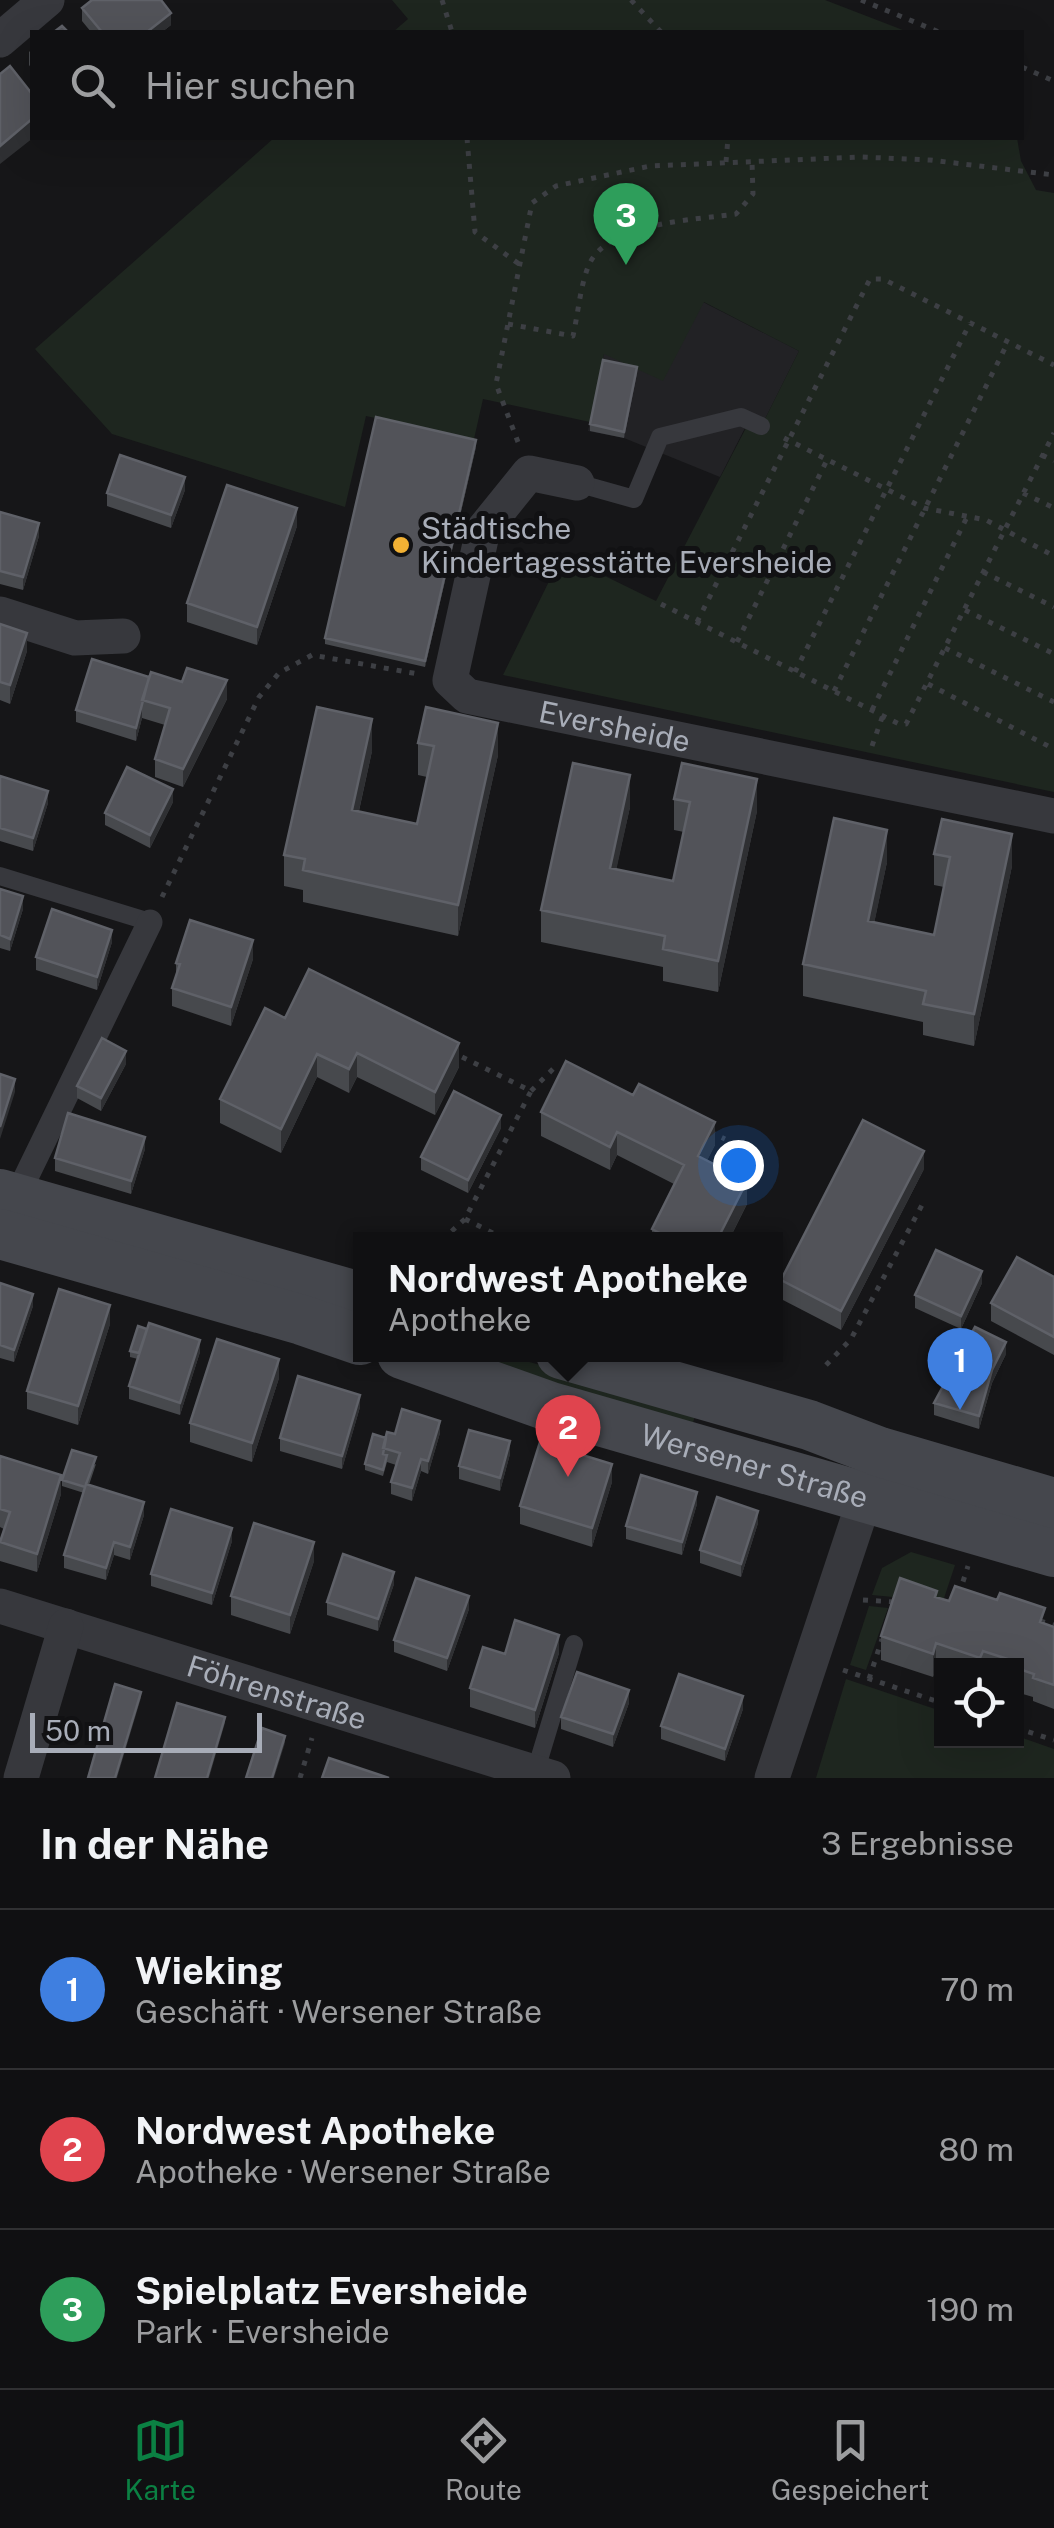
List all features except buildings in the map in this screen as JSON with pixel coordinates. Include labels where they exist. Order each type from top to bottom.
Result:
[{"type":"main road","points":[[4,1215],[353,1295]]},
{"type":"main road","points":[[4,1215],[353,1338]]},
{"type":"main road","name":"Wersener Straße","points":[[424,1362],[551,1407],[873,1475],[1054,1502]]},
{"type":"main road","name":"Wersener Straße","points":[[588,1362],[809,1425],[873,1475],[1054,1552]]},
{"type":"street","points":[[0,40],[48,0]]},
{"type":"street","points":[[450,680],[483,530],[529,473],[577,483]]},
{"type":"street","points":[[0,614],[75,638],[123,636]]},
{"type":"street","name":"Eversheide","points":[[450,680],[467,696],[1054,816]]},
{"type":"street","points":[[4,1215],[150,922]]},
{"type":"street","points":[[772,1778],[873,1475]]},
{"type":"street","name":"Föhrenstraße","points":[[0,1606],[544,1775]]},
{"type":"street","points":[[21,1778],[66,1626]]},
{"type":"lane","points":[[577,483],[634,500],[660,437],[741,417],[761,426]]},
{"type":"lane","points":[[0,876],[150,922]]},
{"type":"lane","points":[[544,1775],[574,1644]]},
{"type":"path","points":[[442,0],[451,30]]},
{"type":"path","points":[[630,0],[658,30]]},
{"type":"path","points":[[861,0],[934,30]]},
{"type":"path","points":[[1024,68],[1054,80]]},
{"type":"path","points":[[468,140],[475,232],[519,264]]},
{"type":"path","points":[[726,162],[728,140]]},
{"type":"path","points":[[529,473],[496,384],[532,203],[556,186],[650,166],[861,157],[1054,175]]},
{"type":"path","points":[[508,324],[573,336],[588,265],[606,242],[660,224],[736,214],[753,194],[752,161]]},
{"type":"path","points":[[697,622],[870,279],[883,279],[1054,366]]},
{"type":"path","points":[[796,672],[970,323]]},
{"type":"path","points":[[834,691],[1008,342]]},
{"type":"path","points":[[661,604],[899,724],[906,724],[1054,433]]},
{"type":"path","points":[[787,440],[924,508],[986,520],[1054,556]]},
{"type":"path","points":[[1042,455],[1054,461]]},
{"type":"path","points":[[738,642],[827,460]]},
{"type":"path","points":[[1023,493],[1054,508]]},
{"type":"path","points":[[872,710],[968,515]]},
{"type":"path","points":[[984,572],[1054,607]]},
{"type":"path","points":[[964,610],[1054,654]]},
{"type":"path","points":[[946,648],[1054,702]]},
{"type":"path","points":[[150,922],[259,697],[279,672],[312,655],[450,680]]},
{"type":"path","points":[[928,684],[1054,748]]},
{"type":"path","points":[[442,1048],[531,1091]]},
{"type":"path","points":[[451,1232],[466,1219],[531,1091],[553,1069],[570,1077]]},
{"type":"path","points":[[708,1131],[725,1139]]},
{"type":"path","points":[[826,1365],[851,1339],[922,1206]]},
{"type":"path","points":[[466,1219],[489,1232]]},
{"type":"path","points":[[959,1595],[968,1563]]},
{"type":"path","points":[[890,1617],[894,1602],[905,1594]]},
{"type":"path","points":[[1034,1618],[1053,1623]]},
{"type":"path","points":[[869,1679],[884,1633]]},
{"type":"path","points":[[811,1660],[934,1700]]},
{"type":"path","points":[[300,1778],[323,1706]]},
{"type":"path","points":[[1024,1731],[1054,1740]]},
{"type":"shaded area","points":[[392,0],[825,0],[903,30],[395,30],[408,19]]},
{"type":"shaded area","points":[[272,140],[1017,140],[1021,161],[1036,190],[1054,193],[1054,792],[503,675],[562,555],[656,601],[747,426],[759,431],[799,351],[704,302],[663,381],[604,354],[590,422],[483,399],[474,439],[366,416],[345,507],[112,434],[35,349]]},
{"type":"shaded area","points":[[703,302],[799,351],[759,431],[746,426],[720,477],[624,438],[588,431],[604,353]]},
{"type":"shaded area","points":[[467,1362],[529,1362],[697,1409],[690,1433]]},
{"type":"shaded area","points":[[911,1552],[955,1565],[943,1601],[904,1590],[893,1597],[872,1595],[882,1568]]},
{"type":"shaded area","points":[[869,1606],[888,1608],[866,1670],[850,1665]]},
{"type":"shaded area","points":[[846,1679],[934,1709],[934,1748],[1024,1748],[1024,1738],[1054,1749],[1054,1778],[816,1778]]},
{"type":"place","name":"Spielplatz Eversheide","points":[[626,265]]},
{"type":"place","name":"Städtische Kindertagesstätte Eversheide","points":[[401,545]]},
{"type":"place","name":"Wieking","points":[[960,1410]]},
{"type":"place","name":"Nordwest Apotheke","points":[[568,1477]]}]
